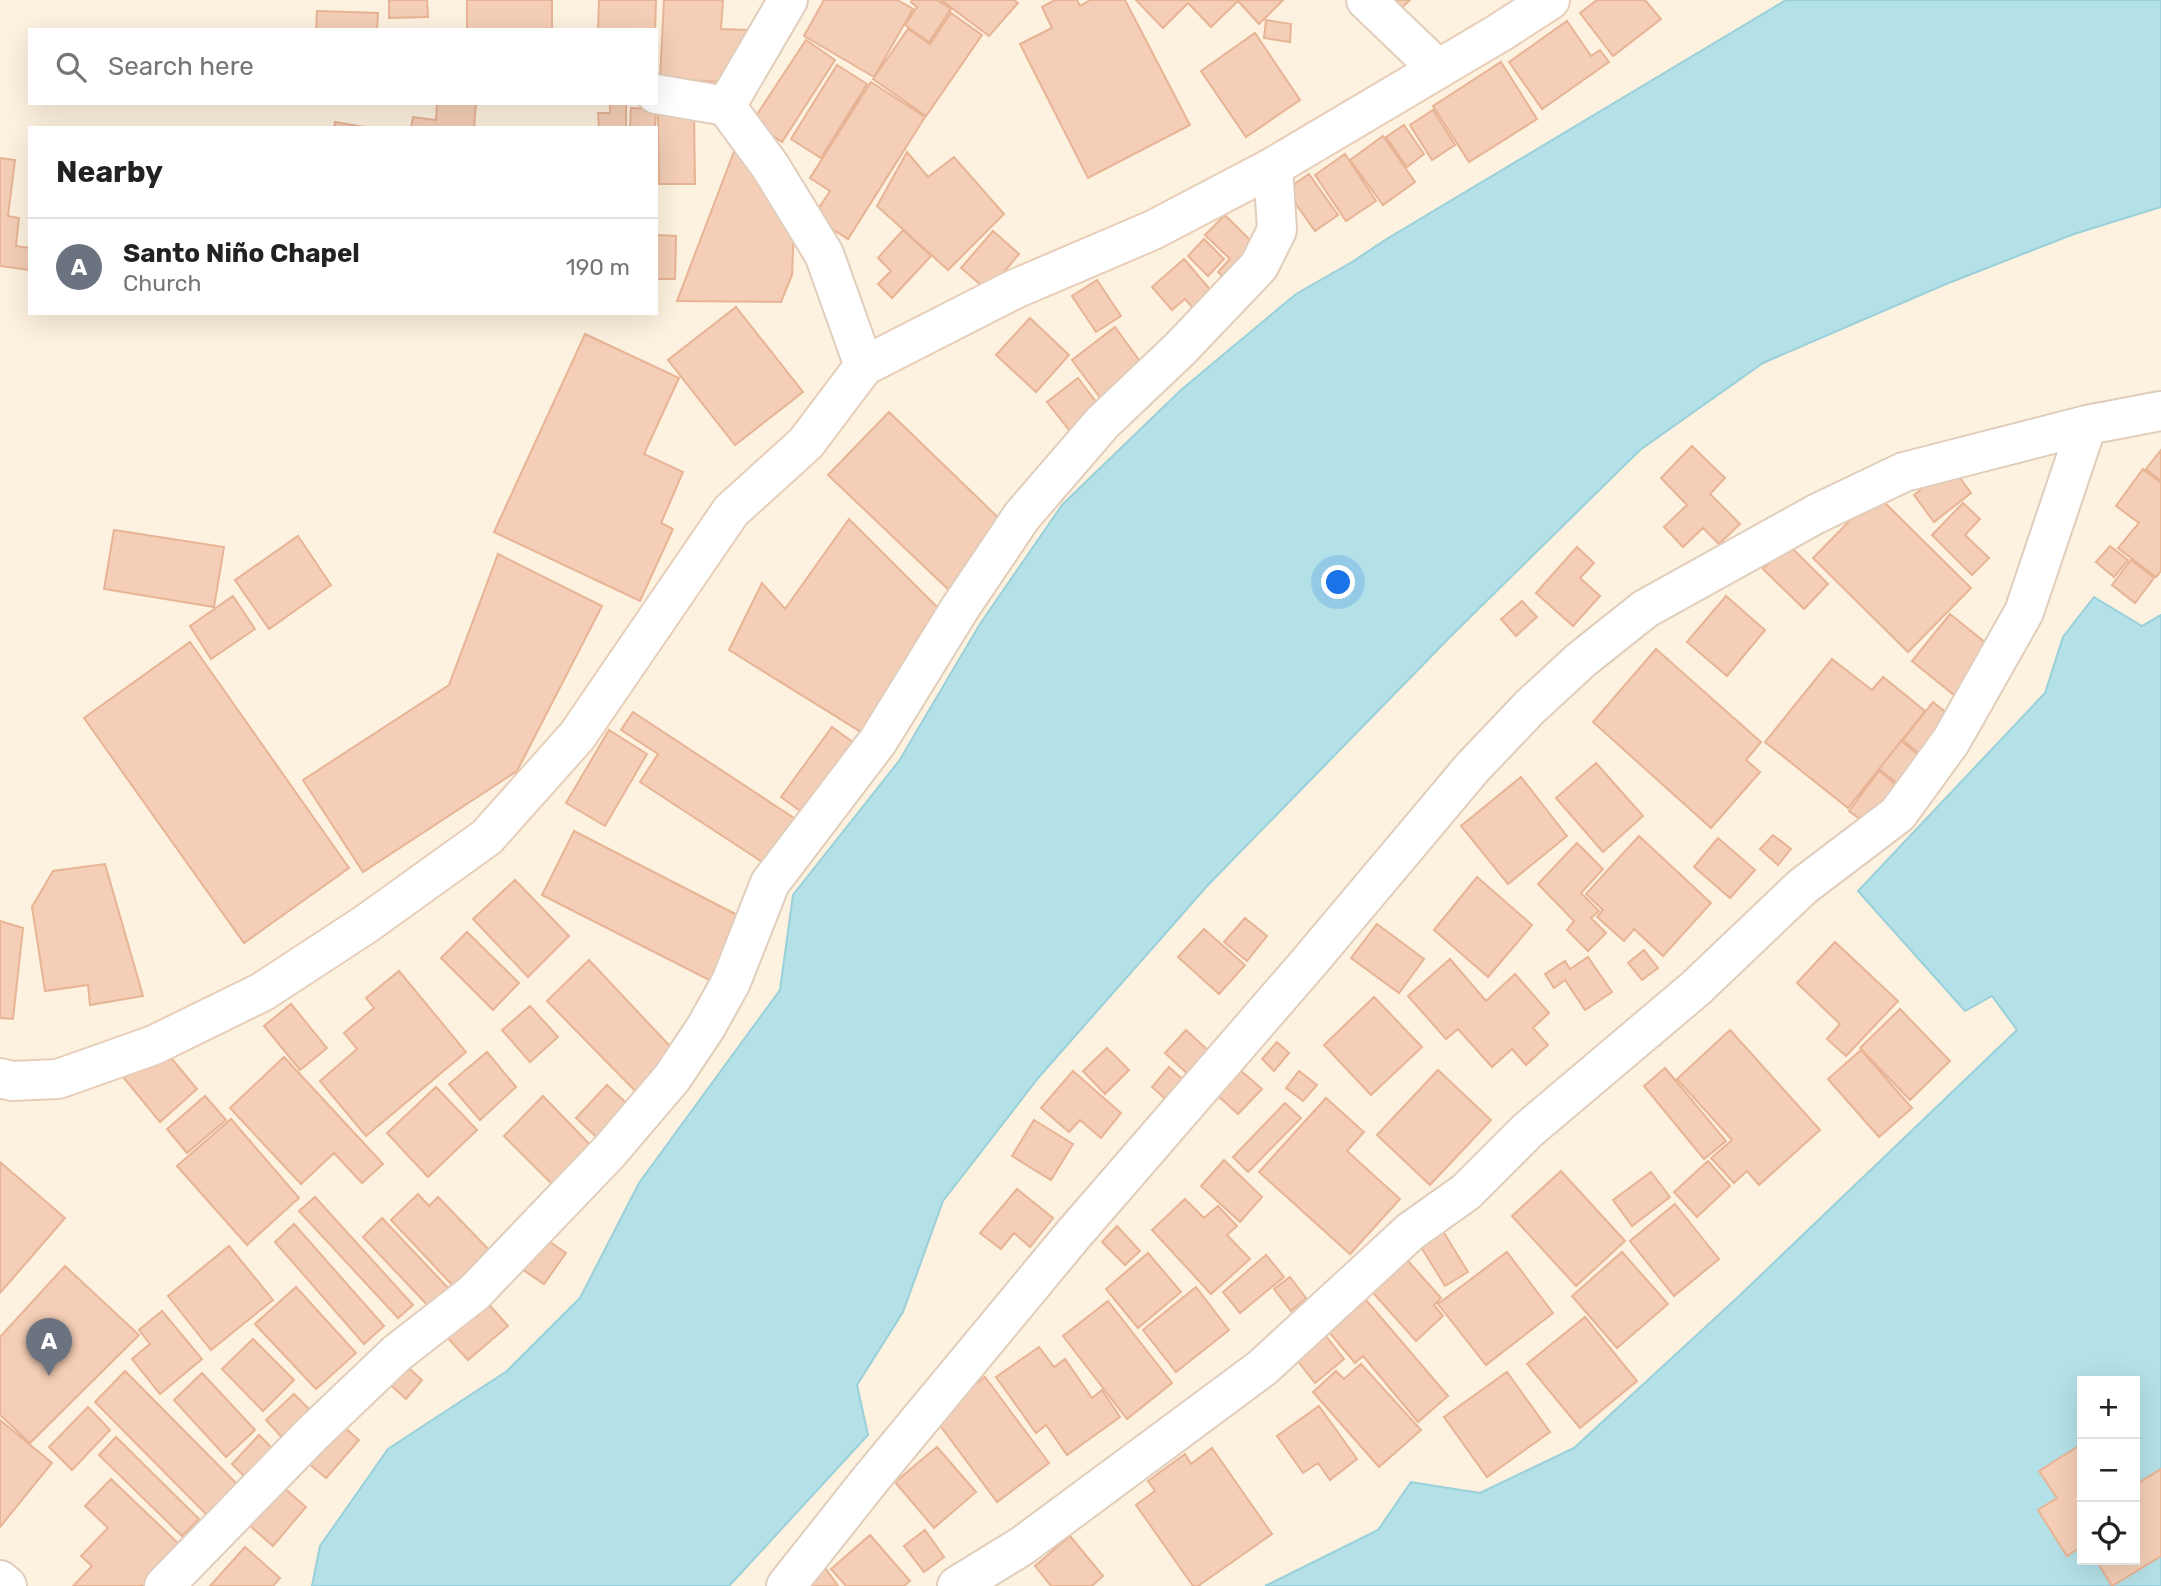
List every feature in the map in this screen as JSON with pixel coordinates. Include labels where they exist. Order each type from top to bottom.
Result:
[{"type":"street","points":[[726,106],[788,0]]},
{"type":"street","points":[[1366,0],[1438,69]]},
{"type":"street","points":[[0,1078],[12,1081],[58,1079],[154,1045],[262,992],[366,925],[487,837],[577,736],[731,511],[806,443],[863,366],[1015,289],[1153,230],[1273,167],[1550,0]]},
{"type":"street","points":[[658,94],[726,106],[770,166],[824,254],[863,366]]},
{"type":"street","points":[[164,1586],[282,1465],[397,1353],[474,1293],[609,1152],[672,1078],[706,1027],[731,982],[770,883],[878,741],[960,608],[1022,516],[1103,422],[1180,349],[1259,265],[1276,230],[1273,167]]},
{"type":"street","points":[[786,1586],[1072,1236],[1310,961],[1472,768],[1581,660],[1645,609],[1816,514],[1904,472],[2087,425],[2161,411]]},
{"type":"street","points":[[957,1586],[1022,1546],[1262,1368],[1411,1231],[1466,1192],[1528,1130],[1696,988],[1802,887],[1898,814],[1951,741],[2024,612],[2087,425]]},
{"type":"street","points":[[0,1580],[7,1586]]},
{"type":"water","points":[[1786,0],[2161,0],[2161,207],[2074,234],[1946,284],[1763,363],[1640,450],[1450,637],[1208,885],[1039,1077],[943,1201],[903,1312],[857,1385],[868,1435],[729,1586],[312,1586],[320,1546],[388,1449],[507,1371],[580,1298],[639,1183],[780,990],[793,895],[899,761],[980,624],[1062,505],[1181,390],[1296,294]]},
{"type":"water","points":[[2094,597],[2142,626],[2161,615],[2161,1586],[1265,1586],[1378,1530],[1411,1482],[1480,1493],[1574,1448],[1737,1298],[2017,1030],[1992,996],[1965,1011],[1858,891],[2045,693],[2063,637]]},
{"type":"building","points":[[389,0],[427,0],[428,17],[389,18]]},
{"type":"building","points":[[467,0],[552,0],[552,28],[467,28]]},
{"type":"building","points":[[599,0],[656,0],[655,28],[598,28]]},
{"type":"building","points":[[664,0],[723,0],[721,29],[747,30],[745,58],[733,83],[660,78]]},
{"type":"building","points":[[824,0],[897,0],[913,9],[874,77],[804,36]]},
{"type":"building","points":[[912,0],[937,0],[951,9],[929,42],[905,25],[917,7]]},
{"type":"building","points":[[941,0],[1014,0],[1018,3],[989,36]]},
{"type":"building","points":[[1055,0],[1077,0],[1080,6],[1090,0],[1125,0],[1190,125],[1088,178],[1020,44],[1052,28],[1042,7]]},
{"type":"building","points":[[1136,0],[1283,0],[1259,24],[1238,1],[1211,27],[1188,3],[1163,28]]},
{"type":"building","points":[[1380,0],[1410,0],[1394,15]]},
{"type":"building","points":[[1597,0],[1645,0],[1661,19],[1613,56],[1580,13]]},
{"type":"building","points":[[317,11],[378,13],[377,28],[316,28]]},
{"type":"building","points":[[951,13],[982,35],[926,116],[873,79],[908,29],[930,44]]},
{"type":"building","points":[[1266,20],[1291,24],[1290,42],[1264,38]]},
{"type":"building","points":[[1567,21],[1591,56],[1600,50],[1609,62],[1542,109],[1509,62]]},
{"type":"building","points":[[1255,33],[1300,100],[1246,137],[1201,71]]},
{"type":"building","points":[[806,40],[835,60],[782,142],[752,122]]},
{"type":"building","points":[[1501,62],[1537,119],[1469,162],[1433,106]]},
{"type":"building","points":[[837,65],[867,84],[821,158],[791,139]]},
{"type":"building","points":[[871,82],[925,117],[848,239],[813,217],[830,191],[810,178]]},
{"type":"building","points":[[437,105],[476,105],[474,126],[411,126],[413,117],[436,120]]},
{"type":"building","points":[[610,105],[626,105],[626,126],[599,126],[598,113],[610,113]]},
{"type":"building","points":[[631,108],[656,109],[655,126],[630,126]]},
{"type":"building","points":[[1433,110],[1455,145],[1432,160],[1410,125]]},
{"type":"building","points":[[694,112],[695,184],[659,184],[658,113]]},
{"type":"building","points":[[335,122],[358,126],[334,126]]},
{"type":"building","points":[[1404,125],[1424,154],[1407,167],[1386,137]]},
{"type":"building","points":[[1383,136],[1415,182],[1383,205],[1350,160]]},
{"type":"building","points":[[735,149],[794,227],[792,275],[781,302],[677,301]]},
{"type":"building","points":[[907,152],[928,177],[954,157],[1004,214],[948,270],[877,206]]},
{"type":"building","points":[[1345,154],[1376,201],[1346,221],[1315,175]]},
{"type":"building","points":[[0,158],[15,160],[8,216],[19,218],[16,246],[28,248],[28,270],[0,266]]},
{"type":"building","points":[[1309,174],[1338,215],[1315,231],[1286,190]]},
{"type":"building","points":[[1225,215],[1264,254],[1233,286],[1218,272],[1230,259],[1205,235]]},
{"type":"building","points":[[903,230],[931,256],[892,298],[878,284],[891,271],[878,258]]},
{"type":"building","points":[[993,231],[1019,254],[988,291],[961,268]]},
{"type":"building","points":[[658,235],[676,236],[675,279],[658,279]]},
{"type":"building","points":[[1204,239],[1224,259],[1208,276],[1188,256]]},
{"type":"building","points":[[1184,259],[1219,300],[1200,316],[1185,299],[1172,310],[1152,287]]},
{"type":"building","points":[[1097,280],[1121,316],[1096,332],[1072,296]]},
{"type":"building","points":[[736,307],[803,392],[735,445],[668,360]]},
{"type":"building","points":[[1030,318],[1069,355],[1036,392],[996,355]]},
{"type":"building","points":[[1115,327],[1150,375],[1107,407],[1072,360]]},
{"type":"building","points":[[585,334],[679,378],[644,454],[683,472],[661,523],[673,529],[640,601],[494,532]]},
{"type":"building","points":[[1078,378],[1103,411],[1073,435],[1047,402]]},
{"type":"building","points":[[889,412],[1009,528],[950,591],[828,475]]},
{"type":"building","points":[[1692,446],[1725,478],[1710,494],[1740,524],[1719,544],[1703,528],[1683,547],[1664,527],[1687,505],[1661,478]]},
{"type":"building","points":[[2161,450],[2161,481],[2146,469]]},
{"type":"building","points":[[1951,466],[1971,493],[1934,522],[1914,495]]},
{"type":"building","points":[[2143,469],[2161,483],[2161,571],[2156,577],[2118,548],[2139,523],[2116,506]]},
{"type":"building","points":[[1876,494],[1971,588],[1908,652],[1813,558]]},
{"type":"building","points":[[1963,503],[1980,519],[1965,535],[1989,558],[1972,575],[1932,535]]},
{"type":"building","points":[[849,519],[943,613],[874,740],[729,650],[762,583],[785,609]]},
{"type":"building","points":[[114,530],[224,547],[214,607],[104,589]]},
{"type":"building","points":[[298,536],[331,585],[269,629],[235,580]]},
{"type":"building","points":[[1788,544],[1828,584],[1804,609],[1763,569]]},
{"type":"building","points":[[2110,546],[2128,560],[2114,577],[2096,562]]},
{"type":"building","points":[[1577,547],[1594,563],[1580,578],[1600,596],[1573,626],[1536,593]]},
{"type":"building","points":[[498,554],[602,606],[517,771],[363,872],[303,780],[449,685]]},
{"type":"building","points":[[2131,560],[2154,578],[2135,603],[2112,585]]},
{"type":"building","points":[[233,596],[255,629],[211,659],[190,626]]},
{"type":"building","points":[[1726,596],[1765,630],[1727,676],[1687,642]]},
{"type":"building","points":[[1522,601],[1537,617],[1516,636],[1501,619]]},
{"type":"building","points":[[1950,614],[1992,648],[1954,695],[1912,661]]},
{"type":"building","points":[[190,642],[349,868],[244,943],[84,718]]},
{"type":"building","points":[[1656,649],[1761,742],[1746,760],[1760,772],[1711,828],[1593,722]]},
{"type":"building","points":[[1832,659],[1872,690],[1883,677],[1925,711],[1848,808],[1765,742]]},
{"type":"building","points":[[1933,702],[1953,718],[1923,757],[1903,740]]},
{"type":"building","points":[[633,712],[803,824],[773,869],[640,782],[658,754],[621,730]]},
{"type":"building","points":[[832,727],[861,748],[810,818],[781,797]]},
{"type":"building","points":[[609,730],[647,754],[605,826],[566,803]]},
{"type":"building","points":[[1901,741],[1924,759],[1902,787],[1879,769]]},
{"type":"building","points":[[1596,763],[1643,816],[1603,852],[1556,798]]},
{"type":"building","points":[[1879,771],[1900,788],[1869,826],[1849,811]]},
{"type":"building","points":[[1521,777],[1567,836],[1508,884],[1461,826]]},
{"type":"building","points":[[574,831],[747,920],[715,983],[542,895]]},
{"type":"building","points":[[1773,835],[1791,849],[1778,865],[1760,849]]},
{"type":"building","points":[[1639,836],[1711,903],[1663,956],[1634,929],[1624,941],[1597,917],[1603,910],[1586,894]]},
{"type":"building","points":[[1718,838],[1755,870],[1730,898],[1694,867]]},
{"type":"building","points":[[1577,843],[1603,869],[1581,893],[1599,911],[1591,918],[1606,933],[1588,951],[1567,930],[1574,921],[1538,884]]},
{"type":"building","points":[[105,864],[143,996],[90,1005],[88,985],[45,991],[32,907],[53,871]]},
{"type":"building","points":[[1477,877],[1532,925],[1488,977],[1434,930]]},
{"type":"building","points":[[515,880],[569,936],[528,977],[473,919]]},
{"type":"building","points":[[1245,918],[1267,936],[1247,961],[1224,942]]},
{"type":"building","points":[[0,921],[23,928],[13,1019],[0,1018]]},
{"type":"building","points":[[1377,924],[1424,959],[1399,993],[1351,958]]},
{"type":"building","points":[[1204,929],[1245,965],[1219,994],[1178,957]]},
{"type":"building","points":[[467,932],[519,983],[493,1010],[441,958]]},
{"type":"building","points":[[1835,942],[1898,1001],[1846,1056],[1827,1039],[1840,1024],[1797,983]]},
{"type":"building","points":[[1644,950],[1658,968],[1642,980],[1628,963]]},
{"type":"building","points":[[1588,957],[1612,992],[1585,1010],[1565,980],[1554,988],[1545,974],[1565,961],[1570,969]]},
{"type":"building","points":[[1450,959],[1486,1001],[1515,974],[1549,1013],[1533,1028],[1548,1045],[1526,1065],[1512,1049],[1492,1067],[1458,1029],[1446,1039],[1408,996]]},
{"type":"building","points":[[589,960],[682,1059],[644,1100],[547,1001]]},
{"type":"building","points":[[399,971],[466,1052],[366,1136],[320,1081],[357,1049],[344,1033],[374,1008],[366,998]]},
{"type":"building","points":[[1374,997],[1422,1047],[1371,1095],[1324,1045]]},
{"type":"building","points":[[291,1004],[327,1048],[300,1070],[264,1026]]},
{"type":"building","points":[[530,1006],[558,1037],[530,1062],[502,1030]]},
{"type":"building","points":[[1900,1009],[1950,1061],[1910,1100],[1860,1048]]},
{"type":"building","points":[[1186,1030],[1212,1054],[1191,1077],[1165,1053]]},
{"type":"building","points":[[1730,1030],[1820,1130],[1759,1185],[1747,1171],[1734,1183],[1711,1158],[1732,1140],[1677,1079]]},
{"type":"building","points":[[1277,1042],[1289,1053],[1274,1071],[1262,1059]]},
{"type":"building","points":[[1107,1048],[1129,1070],[1105,1094],[1083,1071]]},
{"type":"building","points":[[1861,1050],[1912,1108],[1879,1137],[1828,1079]]},
{"type":"building","points":[[487,1052],[516,1087],[480,1120],[449,1084]]},
{"type":"building","points":[[284,1057],[383,1164],[362,1183],[334,1153],[301,1184],[230,1108]]},
{"type":"building","points":[[172,1059],[197,1089],[160,1122],[123,1077]]},
{"type":"building","points":[[1169,1067],[1189,1085],[1171,1104],[1152,1087]]},
{"type":"building","points":[[1665,1068],[1726,1141],[1704,1159],[1644,1086]]},
{"type":"building","points":[[1240,1070],[1262,1089],[1238,1114],[1217,1095]]},
{"type":"building","points":[[1438,1070],[1491,1120],[1430,1185],[1377,1135]]},
{"type":"building","points":[[1073,1071],[1121,1113],[1101,1138],[1080,1120],[1069,1132],[1041,1108]]},
{"type":"building","points":[[1299,1071],[1317,1085],[1303,1101],[1286,1088]]},
{"type":"building","points":[[607,1085],[638,1114],[607,1147],[576,1118]]},
{"type":"building","points":[[436,1087],[477,1130],[428,1177],[387,1133]]},
{"type":"building","points":[[205,1096],[226,1120],[187,1153],[167,1129]]},
{"type":"building","points":[[543,1096],[598,1153],[559,1191],[504,1136]]},
{"type":"building","points":[[1326,1098],[1364,1132],[1347,1151],[1400,1199],[1350,1254],[1259,1172]]},
{"type":"building","points":[[1285,1103],[1301,1118],[1248,1172],[1233,1157]]},
{"type":"building","points":[[231,1119],[299,1198],[247,1245],[177,1166]]},
{"type":"building","points":[[1034,1120],[1073,1144],[1051,1180],[1012,1156]]},
{"type":"building","points":[[1224,1160],[1262,1197],[1240,1222],[1201,1186]]},
{"type":"building","points":[[1708,1161],[1730,1186],[1697,1217],[1674,1192]]},
{"type":"building","points":[[0,1162],[65,1218],[0,1293]]},
{"type":"building","points":[[1561,1171],[1625,1241],[1576,1286],[1512,1216]]},
{"type":"building","points":[[1651,1172],[1670,1197],[1632,1226],[1613,1200]]},
{"type":"building","points":[[1017,1189],[1053,1218],[1030,1247],[1014,1233],[1001,1249],[980,1233]]},
{"type":"building","points":[[418,1194],[429,1206],[438,1197],[492,1253],[455,1288],[391,1220]]},
{"type":"building","points":[[315,1197],[413,1305],[398,1318],[299,1211]]},
{"type":"building","points":[[1185,1199],[1204,1218],[1218,1206],[1237,1226],[1227,1235],[1250,1259],[1211,1294],[1152,1230]]},
{"type":"building","points":[[1675,1204],[1719,1259],[1674,1296],[1630,1241]]},
{"type":"building","points":[[382,1218],[451,1291],[432,1310],[363,1237]]},
{"type":"building","points":[[294,1224],[384,1326],[364,1344],[275,1242]]},
{"type":"building","points":[[1117,1226],[1140,1251],[1125,1265],[1102,1242]]},
{"type":"building","points":[[1441,1228],[1468,1272],[1445,1286],[1418,1242]]},
{"type":"building","points":[[538,1234],[566,1253],[544,1284],[516,1265]]},
{"type":"building","points":[[229,1246],[273,1300],[211,1350],[168,1296]]},
{"type":"building","points":[[1507,1252],[1553,1313],[1486,1365],[1438,1304]]},
{"type":"building","points":[[1622,1252],[1668,1304],[1617,1348],[1572,1296]]},
{"type":"building","points":[[1148,1253],[1181,1292],[1138,1328],[1106,1289]]},
{"type":"building","points":[[1401,1253],[1441,1298],[1434,1305],[1443,1316],[1416,1341],[1367,1286]]},
{"type":"building","points":[[1266,1255],[1284,1277],[1240,1313],[1223,1292]]},
{"type":"building","points":[[65,1266],[139,1335],[30,1443],[0,1415],[0,1337]]},
{"type":"building","points":[[1290,1277],[1306,1298],[1291,1311],[1274,1289]]},
{"type":"building","points":[[296,1287],[356,1353],[316,1389],[255,1324]]},
{"type":"building","points":[[1196,1287],[1229,1330],[1176,1372],[1143,1330]]},
{"type":"building","points":[[485,1300],[508,1326],[468,1360],[445,1335]]},
{"type":"building","points":[[1366,1300],[1448,1396],[1418,1422],[1363,1356],[1355,1363],[1329,1332]]},
{"type":"building","points":[[1108,1301],[1172,1383],[1127,1419],[1063,1336]]},
{"type":"building","points":[[162,1311],[202,1359],[160,1394],[132,1359],[150,1344],[139,1330]]},
{"type":"building","points":[[1585,1317],[1637,1381],[1580,1428],[1527,1364]]},
{"type":"building","points":[[1326,1336],[1344,1359],[1315,1383],[1297,1360]]},
{"type":"building","points":[[253,1339],[294,1380],[263,1411],[222,1369]]},
{"type":"building","points":[[1039,1347],[1054,1367],[1065,1359],[1092,1398],[1102,1390],[1120,1417],[1067,1455],[1046,1425],[1036,1433],[996,1377]]},
{"type":"building","points":[[400,1360],[422,1380],[406,1399],[384,1379]]},
{"type":"building","points":[[1361,1364],[1421,1430],[1379,1467],[1313,1392],[1336,1371],[1344,1379]]},
{"type":"building","points":[[125,1371],[239,1486],[208,1516],[95,1402]]},
{"type":"building","points":[[1507,1372],[1550,1432],[1487,1477],[1444,1417]]},
{"type":"building","points":[[202,1373],[255,1430],[226,1457],[174,1400]]},
{"type":"building","points":[[985,1377],[1049,1463],[997,1502],[933,1416]]},
{"type":"building","points":[[294,1394],[318,1418],[289,1445],[266,1420]]},
{"type":"building","points":[[1319,1406],[1357,1459],[1330,1480],[1318,1463],[1303,1473],[1277,1436]]},
{"type":"building","points":[[88,1407],[110,1430],[72,1470],[49,1447]]},
{"type":"building","points":[[335,1419],[359,1440],[326,1478],[302,1458]]},
{"type":"building","points":[[0,1420],[52,1463],[0,1527]]},
{"type":"building","points":[[259,1435],[279,1455],[252,1484],[232,1464]]},
{"type":"building","points":[[116,1437],[199,1519],[182,1536],[99,1455]]},
{"type":"building","points":[[937,1447],[976,1492],[934,1528],[895,1482]]},
{"type":"building","points":[[2077,1447],[2077,1549],[2067,1556],[2038,1510],[2057,1498],[2039,1471]]},
{"type":"building","points":[[1212,1448],[1272,1534],[1198,1586],[1193,1586],[1136,1505],[1155,1491],[1148,1481],[1185,1454],[1191,1464]]},
{"type":"building","points":[[2161,1469],[2161,1556],[2112,1586],[2099,1565],[2140,1565],[2140,1482]]},
{"type":"building","points":[[111,1479],[181,1546],[142,1586],[73,1586],[92,1566],[81,1556],[108,1528],[85,1506]]},
{"type":"building","points":[[283,1487],[306,1507],[273,1546],[249,1525]]},
{"type":"building","points":[[925,1530],[944,1557],[924,1572],[904,1546]]},
{"type":"building","points":[[870,1535],[910,1581],[904,1586],[846,1586],[831,1569]]},
{"type":"building","points":[[1070,1536],[1103,1576],[1092,1586],[1051,1586],[1035,1566]]},
{"type":"building","points":[[245,1547],[280,1578],[273,1586],[210,1586]]},
{"type":"building","points":[[826,1569],[838,1586],[802,1586]]},
{"type":"place","name":"Santo Niño Chapel","points":[[49,1376]]}]
